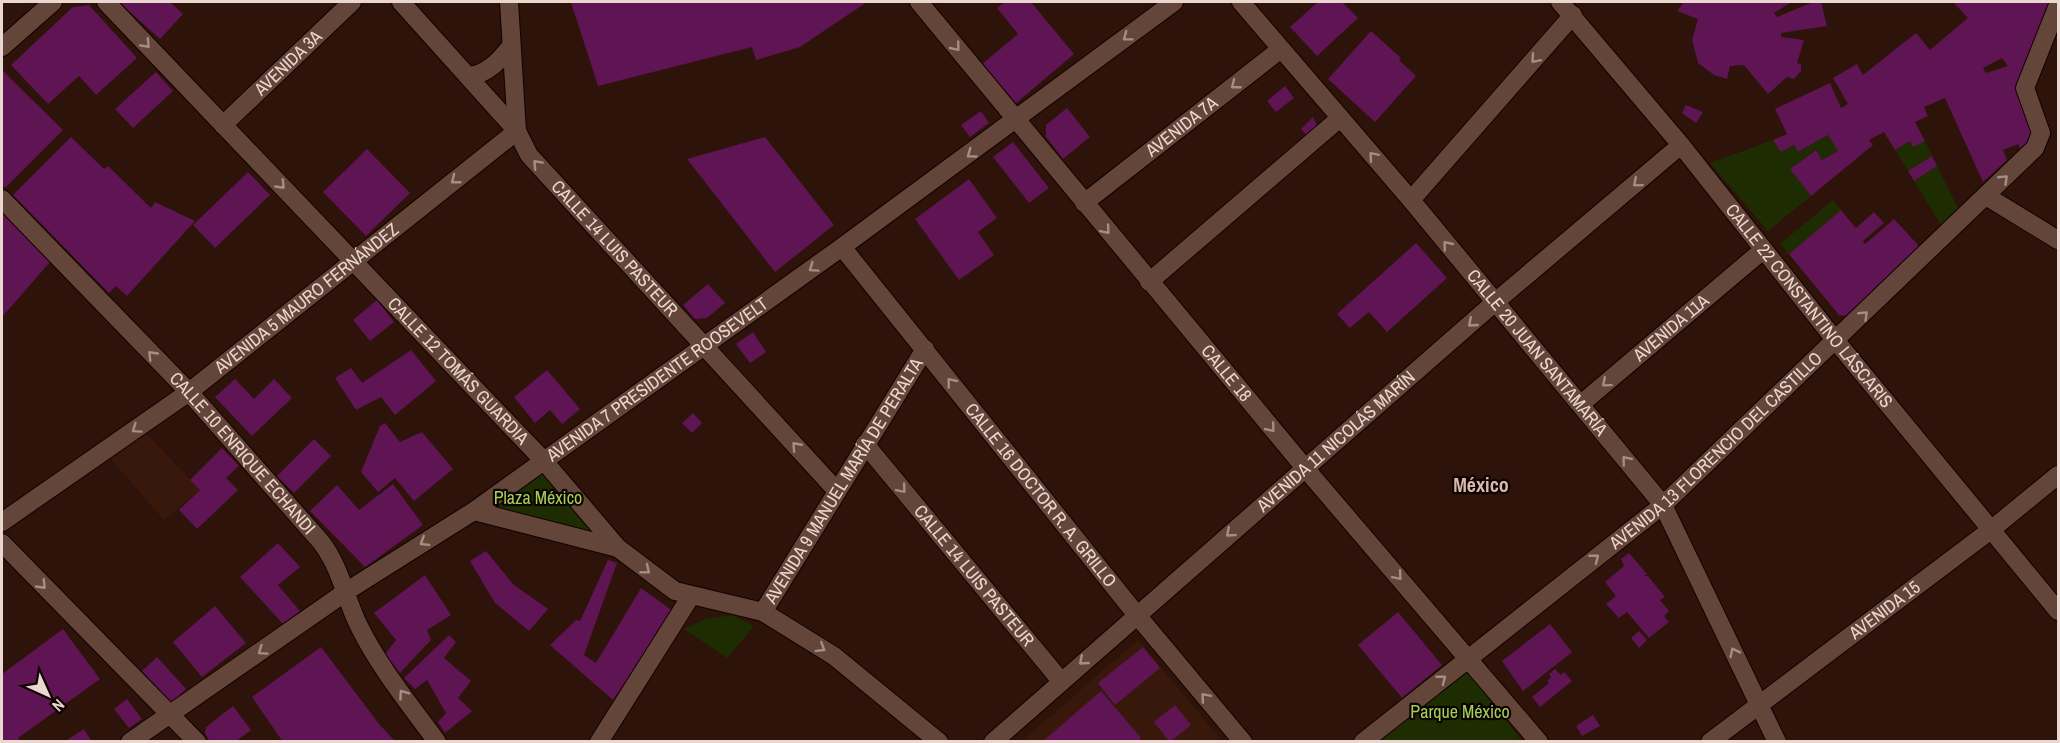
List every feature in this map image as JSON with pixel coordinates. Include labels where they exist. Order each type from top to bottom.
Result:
[{"type":"street","points":[[2,47],[53,2]]},
{"type":"street","name":"CALLE 12 TOMÁS GUARDIA","points":[[106,2],[354,259],[543,460],[618,548],[662,583],[691,596],[763,612],[834,656],[939,741]]},
{"type":"street","name":"AVENIDA 3A","points":[[223,125],[352,2]]},
{"type":"street","name":"CALLE 14 LUIS PASTEUR","points":[[401,2],[517,131],[529,155],[836,490]]},
{"type":"street","points":[[509,2],[517,131]]},
{"type":"street","name":"CALLE 18","points":[[919,2],[1305,468],[1539,741]]},
{"type":"street","name":"AVENIDA 7 PRESIDENTE ROOSEVELT","points":[[130,741],[171,715],[346,591],[474,511],[1017,120],[1174,2]]},
{"type":"street","name":"CALLE 20 JUAN SANTAMARÍA","points":[[1241,2],[1411,200],[1663,505],[1777,741]]},
{"type":"street","name":"CALLE 22 CONSTANTINO LÁSCARIS","points":[[1560,2],[1681,145],[1836,341],[2058,610]]},
{"type":"street","name":"AVENIDA 13 FLORENCIO DEL CASTILLO","points":[[1363,741],[1663,505],[2035,148],[2039,143],[2041,133],[2025,88],[2058,5]]},
{"type":"street","points":[[1411,200],[1573,15]]},
{"type":"street","points":[[468,76],[489,69],[511,46]]},
{"type":"street","name":"AVENIDA 7A","points":[[1084,203],[1281,49]]},
{"type":"street","points":[[1149,282],[1341,118]]},
{"type":"street","name":"AVENIDA 5 MAURO FERNÁNDEZ","points":[[2,522],[189,392],[517,131]]},
{"type":"street","name":"AVENIDA 11 NICOLÁS MARÍN","points":[[993,741],[1494,303],[1681,145]]},
{"type":"street","points":[[1986,196],[2058,240]]},
{"type":"street","name":"CALLE 10 ENRIQUE ECHANDI","points":[[2,199],[189,392],[321,542],[338,569],[358,625],[374,652],[437,741]]},
{"type":"street","name":"CALLE 16 DOCTOR R. A. GRILLO","points":[[842,247],[1136,614],[1243,741]]},
{"type":"street","name":"AVENIDA 11A","points":[[1581,404],[1763,249]]},
{"type":"street","name":"AVENIDA 9 MANUEL MARÍA DE PERALTA","points":[[763,612],[836,490],[925,349]]},
{"type":"street","name":"CALLE 14 LUIS PASTEUR","points":[[865,444],[1060,681]]},
{"type":"street","name":"AVENIDA 15","points":[[1710,741],[1992,530],[2058,475]]},
{"type":"street","points":[[474,511],[618,548]]},
{"type":"street","points":[[2,543],[197,741]]},
{"type":"street","points":[[599,741],[691,596]]},
{"type":"shaded area","points":[[142,429],[200,490],[164,520],[110,458]]},
{"type":"shaded area","points":[[1138,640],[1222,741],[1021,742]]},
{"type":"green space","points":[[1828,135],[1838,151],[1822,160],[1815,150],[1790,169],[1811,196],[1768,231],[1710,163],[1773,140],[1781,152],[1794,145],[1798,152]]},
{"type":"green space","points":[[1910,141],[1913,146],[1925,141],[1932,156],[1908,171],[1895,150]]},
{"type":"green space","points":[[1937,166],[1959,210],[1941,225],[1914,181]]},
{"type":"green space","points":[[1833,200],[1841,210],[1789,254],[1780,244]]},
{"type":"green space","name":"Plaza México","points":[[543,460],[618,548],[474,511]]},
{"type":"green space","points":[[732,615],[754,626],[727,658],[684,629],[706,619]]},
{"type":"green space","name":"Parque México","points":[[1466,669],[1522,741],[1373,742]]},
{"type":"building","points":[[119,2],[170,2],[183,14],[160,39]]},
{"type":"building","points":[[571,2],[867,2],[800,47],[756,60],[752,47],[598,86]]},
{"type":"building","points":[[1005,2],[1031,2],[1074,54],[1014,105],[981,65],[1018,34],[997,8]]},
{"type":"building","points":[[1318,2],[1342,2],[1358,18],[1317,56],[1290,27]]},
{"type":"building","points":[[1684,2],[1792,2],[1774,13],[1777,17],[1813,2],[1821,2],[1827,26],[1781,33],[1781,37],[1804,40],[1797,63],[1801,64],[1801,71],[1794,79],[1787,77],[1768,94],[1744,65],[1730,66],[1727,79],[1714,75],[1698,63],[1692,40],[1698,19],[1677,11]]},
{"type":"building","points":[[1953,2],[2052,2],[2029,58],[2033,137],[2020,149],[2018,144],[2003,150],[2007,160],[1983,182],[1945,98],[1924,107],[1928,116],[1915,122],[1925,141],[1913,147],[1910,141],[1895,150],[1884,132],[1869,140],[1873,145],[1811,196],[1790,169],[1816,150],[1822,160],[1838,151],[1828,135],[1798,152],[1794,145],[1781,152],[1773,140],[1787,134],[1775,109],[1830,83],[1841,108],[1848,104],[1833,78],[1857,64],[1863,75],[1916,33],[1930,50],[1968,18]],"holes":[[[2002,58],[2008,66],[1986,73],[1983,68]]]},
{"type":"building","points":[[89,5],[137,58],[96,95],[79,76],[48,104],[11,65],[73,7]]},
{"type":"building","points":[[1371,31],[1401,58],[1399,60],[1416,76],[1375,122],[1328,79]]},
{"type":"building","points":[[3,71],[63,130],[5,188],[2,184]]},
{"type":"building","points":[[156,72],[173,91],[133,128],[115,109]]},
{"type":"building","points":[[1285,86],[1294,98],[1276,112],[1267,101]]},
{"type":"building","points":[[1686,105],[1703,112],[1696,123],[1682,113]]},
{"type":"building","points":[[1067,108],[1090,137],[1063,159],[1046,137],[1046,125]]},
{"type":"building","points":[[981,111],[989,123],[970,137],[961,125]]},
{"type":"building","points":[[1313,117],[1319,129],[1309,138],[1301,129]]},
{"type":"building","points":[[71,137],[104,169],[108,166],[151,208],[155,202],[195,221],[127,296],[116,286],[109,293],[13,195]]},
{"type":"building","points":[[765,137],[834,225],[775,272],[687,159]]},
{"type":"building","points":[[1013,142],[1049,188],[1029,203],[993,157]]},
{"type":"building","points":[[367,149],[410,193],[366,236],[323,192]]},
{"type":"building","points":[[1932,156],[1937,166],[1914,181],[1908,171]]},
{"type":"building","points":[[248,172],[270,195],[215,248],[193,225]]},
{"type":"building","points":[[969,179],[997,218],[978,232],[994,255],[959,280],[915,219]]},
{"type":"building","points":[[1841,210],[1856,228],[1874,212],[1884,223],[1863,241],[1865,244],[1894,219],[1919,246],[1847,316],[1839,315],[1789,254]]},
{"type":"building","points":[[2,211],[50,262],[2,317]]},
{"type":"building","points":[[1416,243],[1447,278],[1387,332],[1369,312],[1350,328],[1337,314]]},
{"type":"building","points":[[708,284],[725,303],[707,318],[695,319],[683,305]]},
{"type":"building","points":[[377,300],[394,322],[370,341],[353,320]]},
{"type":"building","points":[[753,332],[766,352],[750,363],[736,344]]},
{"type":"building","points":[[411,350],[436,381],[395,415],[381,397],[356,410],[335,378],[351,368],[362,383]]},
{"type":"building","points":[[547,370],[580,409],[562,424],[550,410],[535,423],[514,397]]},
{"type":"building","points":[[235,379],[254,399],[274,379],[292,398],[252,436],[215,397]]},
{"type":"building","points":[[693,413],[702,423],[692,433],[682,423]]},
{"type":"building","points":[[385,423],[400,442],[422,432],[453,469],[414,501],[395,478],[378,492],[361,472],[380,426]]},
{"type":"building","points":[[314,439],[331,456],[294,493],[277,476]]},
{"type":"building","points":[[222,448],[239,466],[226,478],[238,490],[197,529],[179,510],[200,490],[190,480]]},
{"type":"building","points":[[393,484],[423,525],[365,567],[310,511],[337,485],[359,510]]},
{"type":"building","points":[[278,543],[300,567],[278,585],[300,611],[283,624],[240,577]]},
{"type":"building","points":[[486,551],[514,585],[548,609],[529,631],[495,603],[470,561]]},
{"type":"building","points":[[1629,553],[1647,574],[1644,576],[1648,576],[1665,597],[1660,600],[1669,611],[1664,616],[1669,622],[1649,638],[1627,612],[1619,618],[1606,604],[1616,596],[1605,582],[1624,566],[1621,559]]},
{"type":"building","points":[[608,560],[617,563],[584,655],[596,663],[641,588],[673,611],[613,700],[550,645],[576,620],[580,621]]},
{"type":"building","points":[[425,575],[451,615],[427,630],[431,640],[400,673],[385,654],[396,640],[374,613]]},
{"type":"building","points":[[215,606],[246,643],[202,677],[173,642]]},
{"type":"building","points":[[1398,612],[1442,665],[1402,698],[1358,645]]},
{"type":"building","points":[[1550,624],[1572,652],[1523,691],[1502,661]]},
{"type":"building","points":[[63,629],[100,679],[18,738],[21,742],[2,742],[2,674]]},
{"type":"building","points":[[1639,631],[1647,640],[1639,648],[1631,638]]},
{"type":"building","points":[[449,635],[456,642],[444,658],[471,681],[458,698],[472,711],[445,733],[438,722],[446,713],[427,680],[415,689],[404,678]]},
{"type":"building","points":[[321,647],[379,724],[396,742],[283,742],[252,697]]},
{"type":"building","points":[[1143,647],[1160,668],[1115,705],[1098,683]]},
{"type":"building","points":[[157,657],[186,689],[171,703],[142,671]]},
{"type":"building","points":[[1555,669],[1561,675],[1564,672],[1572,681],[1540,707],[1532,697],[1549,683],[1547,681],[1551,677],[1549,674]]},
{"type":"building","points":[[1101,691],[1141,738],[1137,742],[1042,742]]},
{"type":"building","points":[[127,699],[142,719],[129,728],[114,709]]},
{"type":"building","points":[[1175,705],[1191,725],[1170,742],[1154,722]]},
{"type":"building","points":[[233,706],[251,730],[235,742],[210,742],[205,733],[206,727]]},
{"type":"building","points":[[1593,715],[1600,726],[1582,736],[1576,726]]},
{"type":"building","points":[[84,729],[92,742],[64,742]]},
{"type":"district","name":"México","points":[[1481,485]]}]
